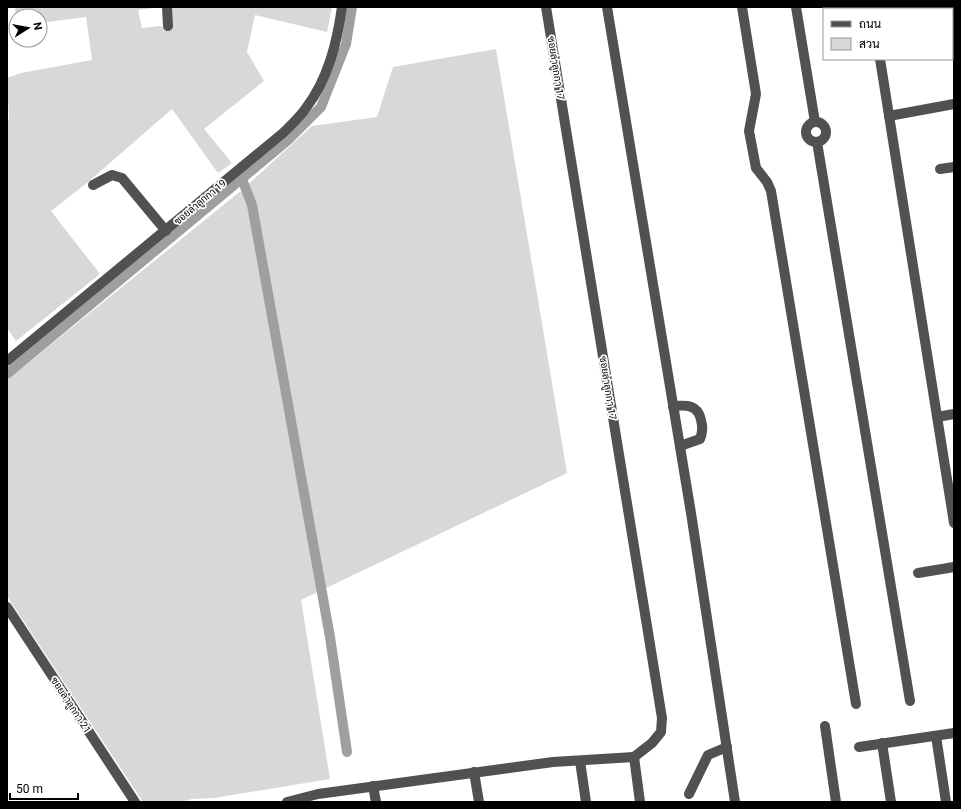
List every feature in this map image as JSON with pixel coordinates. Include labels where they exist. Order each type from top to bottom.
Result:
[{"type":"street","points":[[167,7],[168,26]]},
{"type":"street","name":"ซอยลำลูกกา 19","points":[[7,361],[283,133],[306,108],[317,92],[334,48],[342,7]]},
{"type":"street","name":"ซอยลำลูกกา 17","points":[[546,7],[662,718],[661,732],[652,743],[634,757]]},
{"type":"street","points":[[607,7],[680,446],[735,802]]},
{"type":"street","points":[[742,7],[756,94],[749,131],[756,168],[767,182],[771,191],[856,704]]},
{"type":"street","points":[[796,7],[815,122],[808,126],[806,131],[809,139],[817,142],[910,701]]},
{"type":"street","points":[[953,7],[954,12]]},
{"type":"street","points":[[880,60],[954,523]]},
{"type":"street","points":[[889,116],[954,104]]},
{"type":"street","points":[[940,169],[954,167]]},
{"type":"street","points":[[93,185],[112,175],[122,178],[166,231]]},
{"type":"street","points":[[673,406],[691,406],[696,409],[700,414],[702,424],[703,432],[700,439],[680,446]]},
{"type":"street","points":[[937,417],[954,414]]},
{"type":"street","points":[[918,573],[954,567]]},
{"type":"street","name":"ซอยลำลูกกา 21","points":[[7,607],[135,802]]},
{"type":"street","points":[[825,726],[836,802]]},
{"type":"street","points":[[859,747],[954,733]]},
{"type":"street","points":[[936,736],[946,802]]},
{"type":"street","points":[[882,743],[891,802]]},
{"type":"street","points":[[689,794],[708,756],[727,747]]},
{"type":"street","points":[[287,802],[318,794],[474,772],[553,762],[634,757],[640,802]]},
{"type":"street","points":[[580,760],[586,802]]},
{"type":"street","points":[[474,772],[479,802]]},
{"type":"street","points":[[373,786],[376,802]]},
{"type":"green space","points":[[162,7],[138,10],[142,28],[160,26],[167,28],[170,7],[332,7],[327,32],[255,15],[247,52],[264,81],[204,129],[232,163],[218,173],[172,109],[88,182],[51,211],[100,274],[16,341],[7,328],[7,122],[9,120],[7,78],[21,73],[92,60],[86,17],[48,22],[48,8],[15,8]]},
{"type":"green space","points":[[496,49],[567,473],[301,600],[330,779],[214,798],[192,799],[181,802],[143,802],[7,596],[7,380],[242,190],[312,126],[377,117],[393,67]]},
{"type":"waterway","points":[[7,374],[287,141],[321,107],[346,44],[352,7]]},
{"type":"waterway","points":[[242,179],[252,205],[330,637],[347,752]]}]
